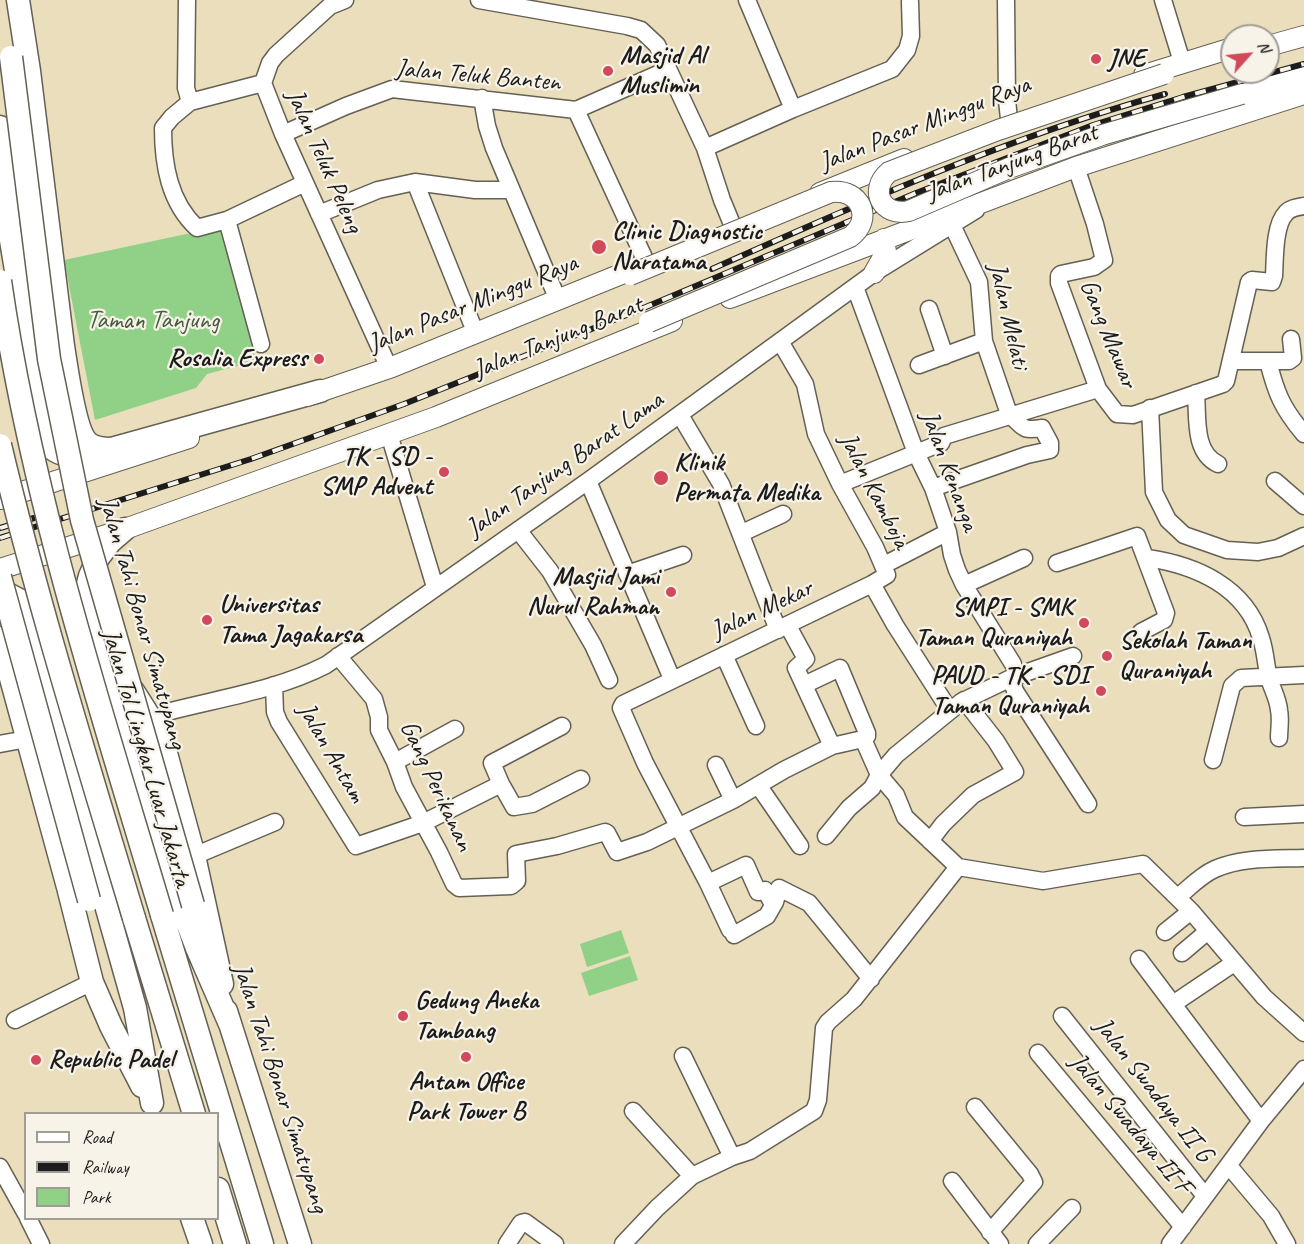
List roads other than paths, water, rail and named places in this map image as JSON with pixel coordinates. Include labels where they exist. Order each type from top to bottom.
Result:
[{"type":"highway","name":"Jalan Tahi Bonar Simatupang","points":[[6,0],[49,360],[82,520],[193,905],[299,1243]]},
{"type":"highway","points":[[18,0],[63,346],[81,434],[92,446],[111,449]]},
{"type":"highway","points":[[0,127],[9,228],[33,373],[50,447],[62,455],[71,457],[111,449],[320,392]]},
{"type":"highway","name":"Jalan Tol Lingkar Luar Jakarta","points":[[0,281],[25,414],[59,560],[83,649],[262,1244]]},
{"type":"highway","points":[[43,414],[63,346]]},
{"type":"highway","points":[[0,445],[14,506],[55,653],[194,1112]]},
{"type":"highway","points":[[0,465],[15,467],[30,463],[43,455],[50,447]]},
{"type":"highway","points":[[125,529],[110,542],[98,558],[84,594],[111,692],[186,920],[230,1024]]},
{"type":"highway","points":[[0,578],[89,900],[154,1108]]},
{"type":"highway","points":[[84,594],[72,586],[56,583],[41,587],[25,603],[48,699],[135,1008],[154,1108]]},
{"type":"highway","points":[[0,590],[25,603]]},
{"type":"highway","points":[[93,623],[113,660],[161,735],[194,856],[230,1024]]},
{"type":"highway","points":[[0,638],[92,982],[111,1026],[154,1108]]},
{"type":"highway","points":[[48,699],[55,682],[71,672],[80,671],[98,676],[111,692]]},
{"type":"highway","points":[[219,1192],[235,1244]]},
{"type":"highway","points":[[193,1220],[201,1244]]},
{"type":"main road","points":[[1280,36],[1304,29]]},
{"type":"main road","points":[[1280,43],[1304,36]]},
{"type":"main road","name":"Jalan Pasar Minggu Raya","points":[[0,499],[265,412],[392,367],[885,166],[1009,119],[1220,51]]},
{"type":"main road","points":[[1220,59],[1164,74],[998,130],[889,172],[880,182],[881,200],[894,212],[909,211],[1009,168],[1102,135],[1276,84]]},
{"type":"main road","points":[[1280,83],[1304,76]]},
{"type":"main road","name":"Jalan Tanjung Barat","points":[[0,569],[125,529],[438,416],[749,290],[1076,167],[1303,98]]},
{"type":"main road","points":[[392,367],[439,356],[831,192],[847,193],[853,196],[861,206],[863,214],[860,226],[850,237],[474,394],[438,416]]},
{"type":"main road","points":[[874,273],[886,252],[884,239]]},
{"type":"street","points":[[187,0],[186,88],[190,102]]},
{"type":"street","name":"Jalan Teluk Peleng","points":[[343,0],[320,14],[276,55],[270,63],[263,83],[319,214],[392,367]]},
{"type":"street","points":[[479,0],[514,3],[641,30],[657,45],[705,148],[734,229]]},
{"type":"street","points":[[747,0],[793,109]]},
{"type":"street","points":[[1006,0],[1009,119]]},
{"type":"street","points":[[1163,0],[1182,62]]},
{"type":"street","points":[[705,148],[892,69],[900,62],[907,50],[911,36],[910,2]]},
{"type":"street","name":"Jalan Teluk Banten","points":[[283,134],[346,106],[393,89],[576,110],[667,70]]},
{"type":"street","points":[[263,83],[190,102],[172,117],[163,128],[163,148],[170,187],[181,211],[195,227],[227,220],[305,183]]},
{"type":"street","points":[[482,98],[487,126],[510,190],[558,300]]},
{"type":"street","points":[[576,110],[647,264]]},
{"type":"street","name":"Gang Mawar","points":[[1076,167],[1104,260],[1094,267],[1064,272],[1058,279],[1098,389],[1118,414],[1133,415],[1223,384],[1228,378],[1249,282],[1252,280],[1272,282],[1280,222],[1286,213],[1304,206]]},
{"type":"street","points":[[319,214],[378,190],[415,182],[475,190],[510,190]]},
{"type":"street","points":[[415,182],[476,334]]},
{"type":"street","name":"Jalan Tanjung Barat Lama","points":[[161,735],[163,715],[167,712],[274,685],[313,672],[338,656],[588,481],[781,343],[874,273],[991,200]]},
{"type":"street","points":[[227,220],[261,344]]},
{"type":"street","name":"Jalan Melati","points":[[952,225],[979,282],[984,341],[1009,414]]},
{"type":"street","name":"Jalan Kenanga","points":[[855,287],[916,453],[933,488],[948,532],[952,555],[964,585],[1012,671],[1015,691],[1088,804]]},
{"type":"street","points":[[928,309],[945,356]]},
{"type":"street","points":[[1232,361],[1292,360],[1292,339]]},
{"type":"street","points":[[919,365],[984,341]]},
{"type":"street","name":"Jalan Kamboja","points":[[781,343],[805,384],[816,434],[884,565],[887,575],[872,584],[894,625],[950,711]]},
{"type":"street","points":[[1268,361],[1278,398],[1304,434]]},
{"type":"street","points":[[840,484],[941,443],[944,436],[1009,414],[1098,389]]},
{"type":"street","points":[[1196,393],[1200,445],[1210,460],[1218,464]]},
{"type":"street","points":[[1150,408],[1154,492],[1168,520],[1184,535],[1227,550],[1246,552],[1278,548],[1304,536]]},
{"type":"street","points":[[933,488],[1027,455],[1050,450],[1050,443],[1042,428],[1026,429],[1009,414]]},
{"type":"street","points":[[680,415],[721,484],[783,628],[806,659],[796,668],[832,746]]},
{"type":"street","points":[[389,434],[435,587]]},
{"type":"street","points":[[588,481],[672,680]]},
{"type":"street","points":[[1275,481],[1304,506]]},
{"type":"street","points":[[742,533],[783,514]]},
{"type":"street","points":[[518,530],[550,571],[593,645],[609,680]]},
{"type":"street","points":[[884,565],[948,532]]},
{"type":"street","points":[[1057,563],[1136,536],[1147,558],[1166,618],[1141,632]]},
{"type":"street","points":[[627,574],[683,555]]},
{"type":"street","points":[[964,585],[1024,558]]},
{"type":"street","points":[[1147,558],[1188,568],[1230,589],[1253,618],[1261,638],[1280,712],[1279,738]]},
{"type":"street","name":"Jalan Mekar","points":[[678,828],[645,763],[621,708],[623,704],[872,584]]},
{"type":"street","points":[[724,655],[756,726]]},
{"type":"street","name":"Gang Perikanan","points":[[338,656],[374,699],[379,717],[379,730],[404,787],[456,887],[511,886],[517,881],[516,854],[557,846],[605,832],[608,833],[614,849],[618,852],[678,828]]},
{"type":"street","points":[[826,836],[849,808],[872,788],[879,775],[896,755],[964,700],[1012,671],[1073,656]]},
{"type":"street","points":[[804,685],[840,668],[867,736],[832,746],[758,785],[733,801],[678,828],[732,932],[767,916],[775,902],[779,888],[809,903],[871,979]]},
{"type":"street","points":[[1214,760],[1234,683],[1241,678],[1304,675]]},
{"type":"street","name":"Jalan Antam","points":[[274,685],[275,712],[279,722],[354,844],[360,846],[423,823]]},
{"type":"street","points":[[930,841],[943,824],[973,795],[1015,772],[996,741],[964,700]]},
{"type":"street","points":[[562,726],[492,763],[514,807],[532,804],[580,779]]},
{"type":"street","points":[[395,762],[454,729]]},
{"type":"street","points":[[0,744],[27,739]]},
{"type":"street","points":[[863,739],[879,775],[893,790],[905,817],[958,867],[1043,881],[1143,864],[1191,911],[1264,997],[1304,1033]]},
{"type":"street","points":[[716,765],[733,801]]},
{"type":"street","points":[[423,823],[501,784]]},
{"type":"street","points":[[758,785],[800,846]]},
{"type":"street","points":[[1244,817],[1304,814]]},
{"type":"street","points":[[194,856],[275,822]]},
{"type":"street","points":[[1178,897],[1199,878],[1215,869],[1238,861],[1304,858]]},
{"type":"street","points":[[708,883],[746,865],[758,892],[765,890],[771,901],[775,902]]},
{"type":"street","points":[[623,1244],[692,1176],[750,1151],[814,1111],[818,1100],[824,1028],[871,979],[958,867]]},
{"type":"street","points":[[1165,932],[1191,911]]},
{"type":"street","points":[[1182,953],[1208,932]]},
{"type":"street","points":[[1139,959],[1261,1121]]},
{"type":"street","points":[[1173,1004],[1234,963]]},
{"type":"street","points":[[15,1020],[92,982]]},
{"type":"street","name":"Jalan Swadaya II G","points":[[1062,1016],[1205,1197]]},
{"type":"street","name":"Jalan Swadaya II F","points":[[1038,1053],[1183,1227]]},
{"type":"street","points":[[683,1056],[732,1157]]},
{"type":"street","points":[[1170,1244],[1261,1121],[1304,1069]]},
{"type":"street","points":[[952,1181],[995,1238],[1034,1182],[1030,1174],[975,1107]]},
{"type":"street","points":[[633,1112],[692,1176]]},
{"type":"street","points":[[1228,1166],[1271,1216],[1287,1244]]},
{"type":"street","points":[[1,1170],[24,1211]]},
{"type":"street","points":[[1037,1244],[1072,1208]]},
{"type":"street","points":[[29,1220],[40,1244]]},
{"type":"street","points":[[507,1244],[521,1223],[525,1222],[555,1244]]},
{"type":"railway","points":[[0,538],[251,459],[404,404],[634,312],[916,193],[1093,125],[1183,97],[1304,64]]},
{"type":"railway","points":[[712,269],[935,173],[1049,130],[1165,94]]},
{"type":"railway","points":[[0,528],[34,518]]},
{"type":"place","name":"JNE","points":[[1096,59]]},
{"type":"place","name":"Masjid Al Muslimin","points":[[608,71]]},
{"type":"place","name":"Clinic Diagnostic Naratama","points":[[599,247]]},
{"type":"place","name":"Rosalia Express","points":[[319,359]]},
{"type":"place","name":"TK - SD - SMP Advent","points":[[444,472]]},
{"type":"place","name":"Klinik Permata Medika","points":[[661,478]]},
{"type":"place","name":"Masjid Jami Nurul Rahman","points":[[671,592]]},
{"type":"place","name":"Universitas Tama Jagakarsa","points":[[207,620]]},
{"type":"place","name":"SMPI - SMK Taman Quraniyah","points":[[1084,623]]},
{"type":"place","name":"Sekolah Taman Quraniyah","points":[[1107,656]]},
{"type":"place","name":"PAUD - TK - SDI Taman Quraniyah","points":[[1101,691]]},
{"type":"place","name":"Gedung Aneka Tambang","points":[[403,1016]]},
{"type":"place","name":"Antam Office Park Tower B","points":[[466,1057]]},
{"type":"place","name":"Republic Padel","points":[[36,1060]]},
{"type":"park label","name":"Taman Tanjung","points":[[153,321]]}]
